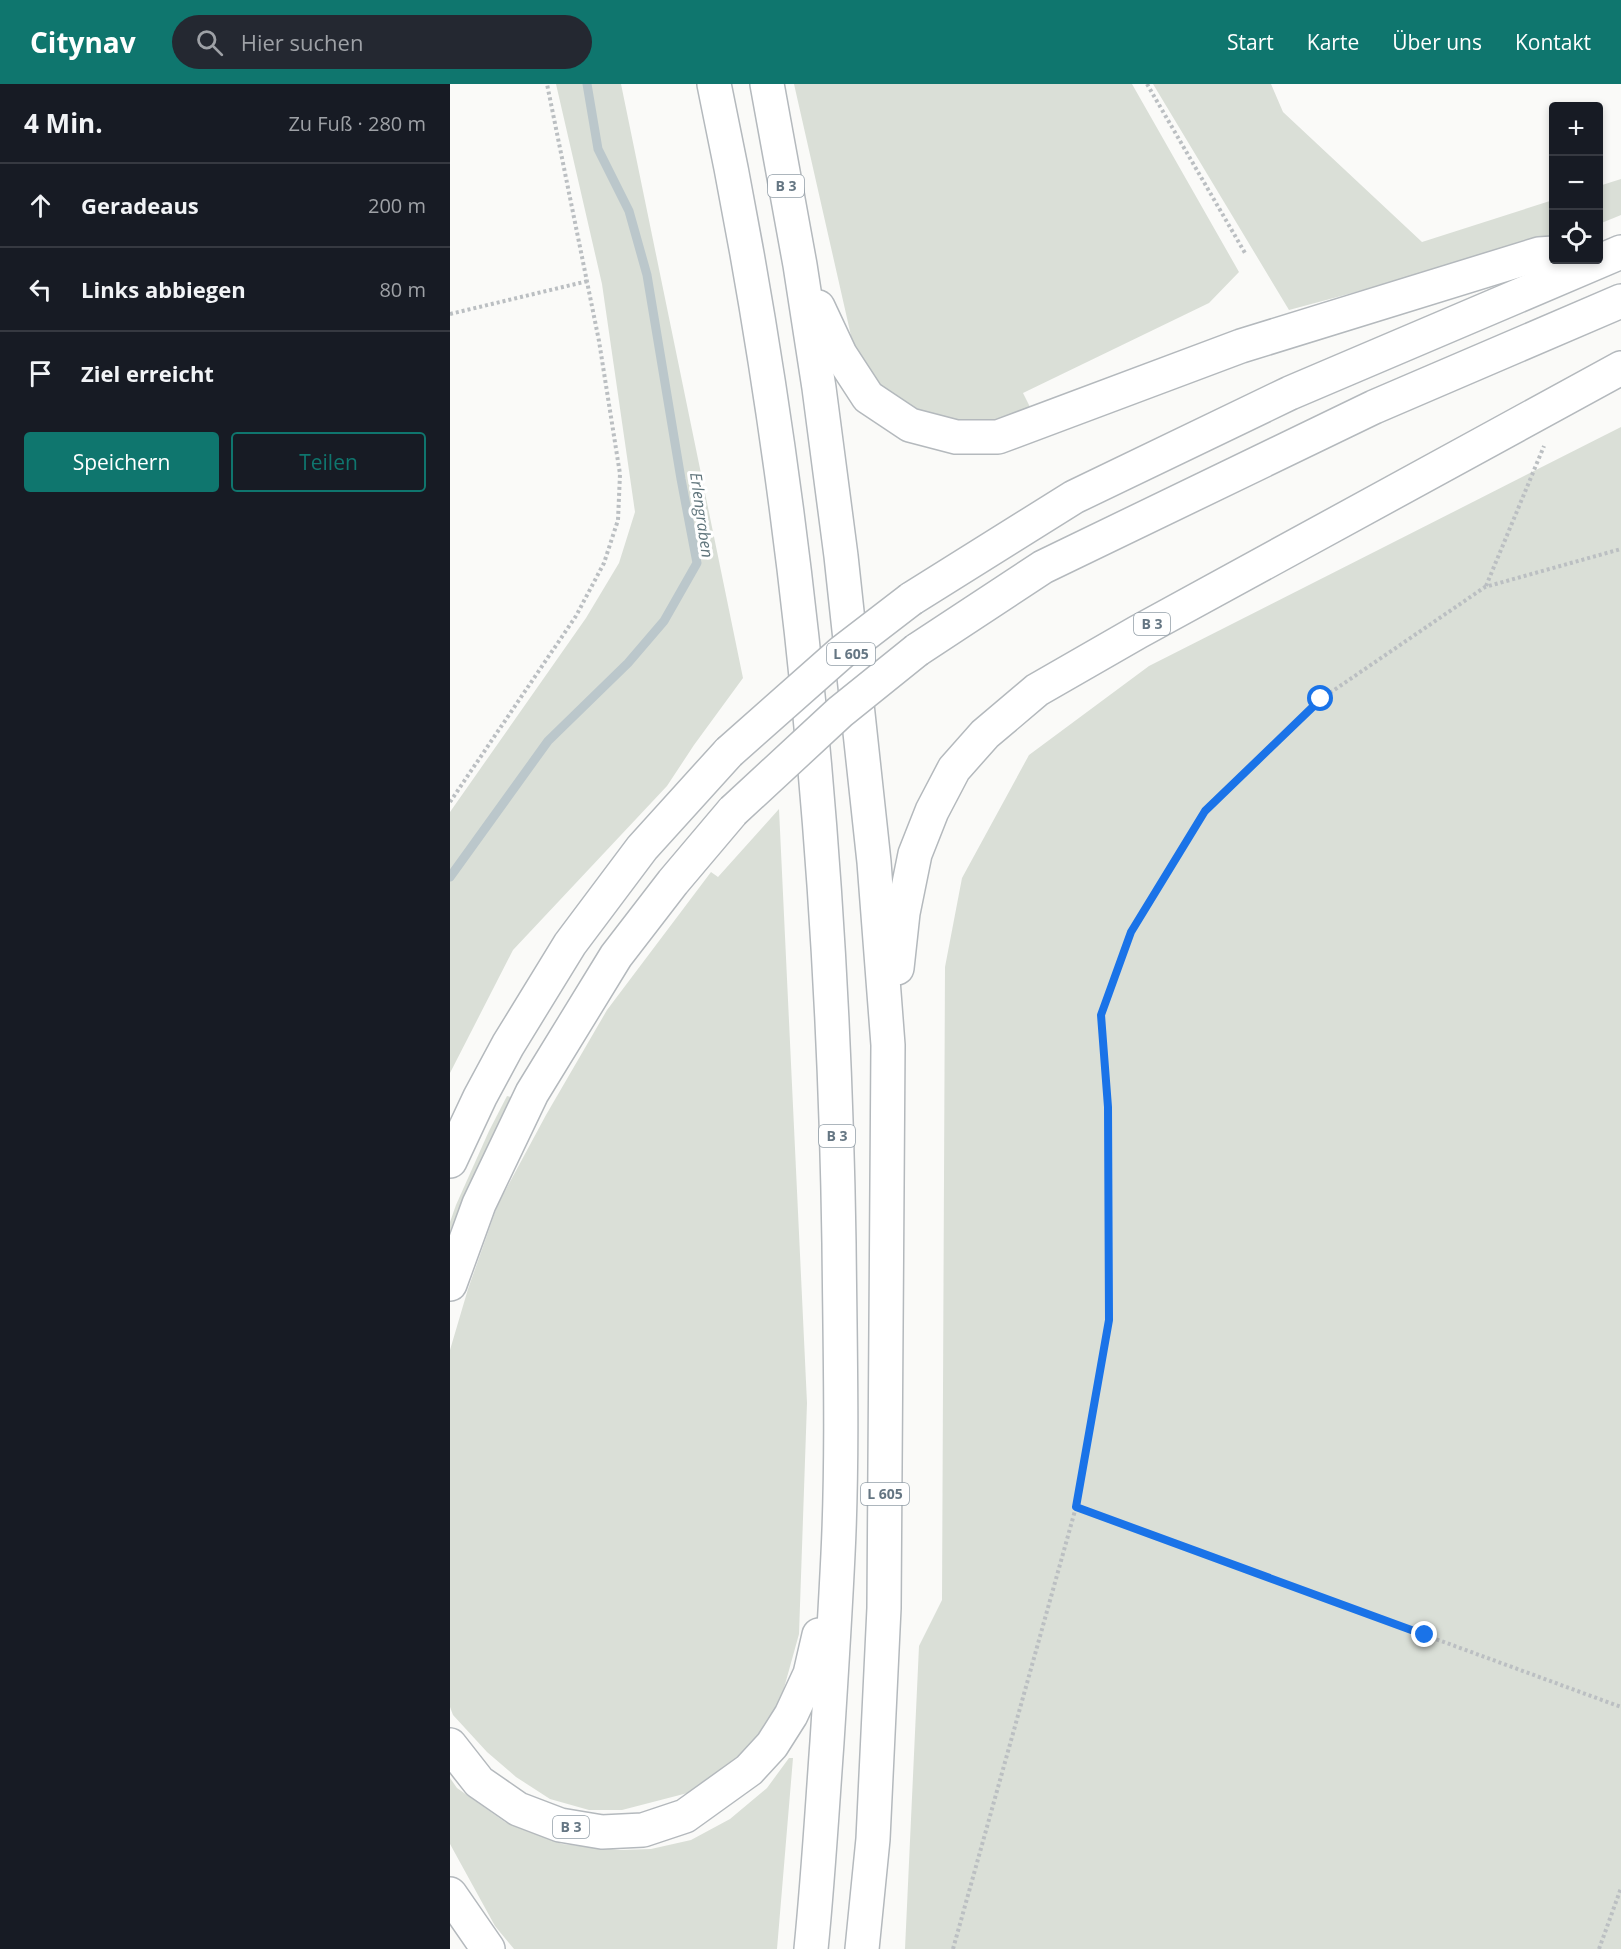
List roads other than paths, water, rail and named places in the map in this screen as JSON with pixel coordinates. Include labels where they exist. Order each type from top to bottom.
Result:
[{"type":"highway","name":"B 3","points":[[450,1745],[479,1782],[518,1809],[560,1825],[602,1832],[643,1830],[685,1816],[749,1770],[772,1745],[791,1715],[810,1674],[838,1551],[840,1306],[837,1113],[829,928],[812,721],[794,553],[767,367],[740,208],[714,84]]},
{"type":"highway","name":"B 3","points":[[767,84],[800,265],[840,354],[868,397],[910,425],[956,437],[998,437],[1241,346],[1539,254],[1549,253]]},
{"type":"highway","points":[[1603,248],[1621,246]]},
{"type":"highway","points":[[450,1161],[508,1045],[570,944],[642,848],[729,752],[842,652],[911,598],[1074,497],[1290,393],[1621,252]]},
{"type":"highway","name":"L 605","points":[[800,265],[841,556],[874,862],[888,1045],[884,1608],[873,1839],[862,1949]]},
{"type":"highway","points":[[450,1284],[479,1203],[532,1093],[616,956],[673,882],[733,811],[840,712],[917,650],[1043,567],[1374,407],[1621,301]]},
{"type":"highway","name":"B 3","points":[[888,1045],[903,913],[915,854],[932,811],[954,769],[985,734],[1037,690],[1621,368]]},
{"type":"highway","points":[[811,1949],[817,1888],[838,1551]]},
{"type":"highway","points":[[450,1894],[488,1949]]},
{"type":"waterway","name":"Erlengraben","points":[[450,877],[548,741],[628,663],[664,621],[697,563],[647,275],[629,211],[598,149],[587,84]]}]
